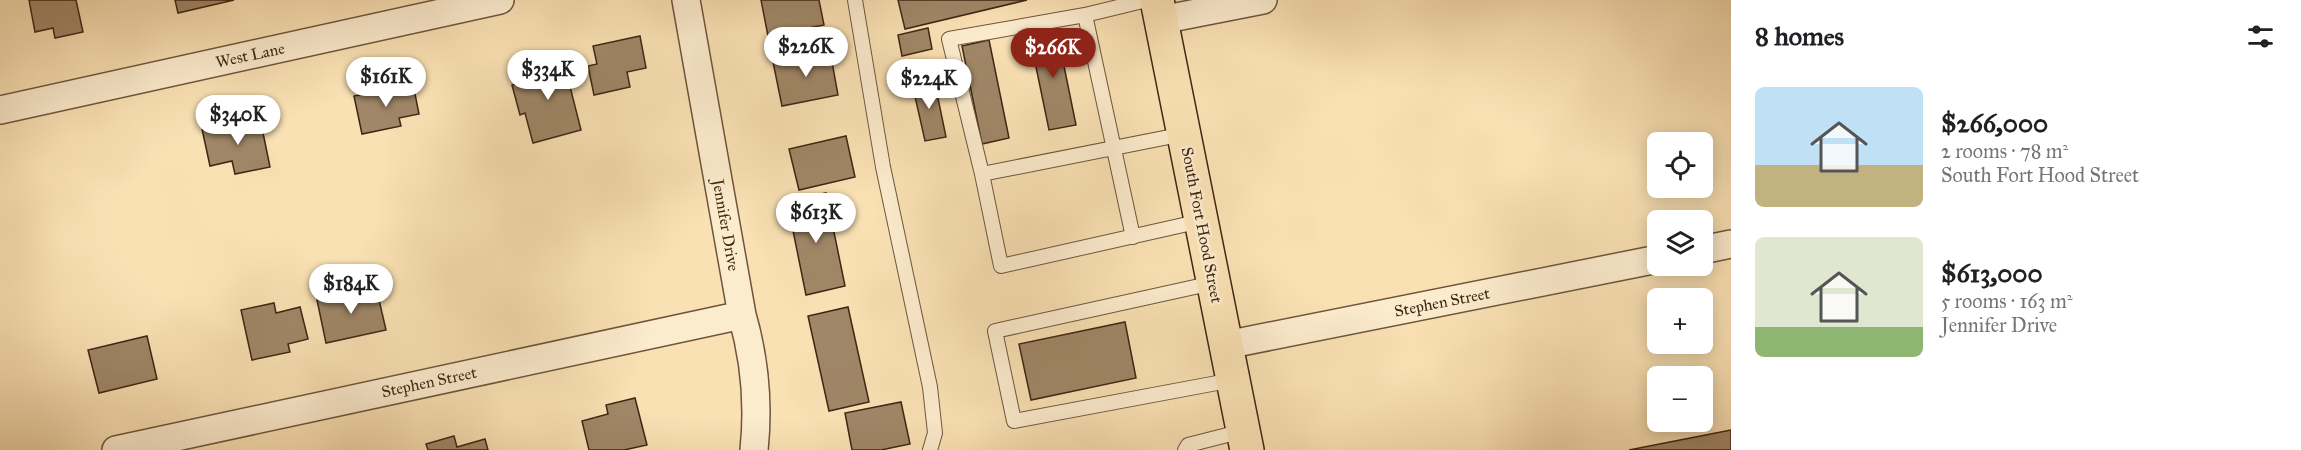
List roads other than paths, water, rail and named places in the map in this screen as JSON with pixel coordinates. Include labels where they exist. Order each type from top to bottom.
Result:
[{"type":"highway","name":"South Fort Hood Street","points":[[1155,7],[1184,134],[1245,440]]},
{"type":"street","name":"West Lane","points":[[0,110],[500,0]]},
{"type":"street","name":"Jennifer Drive","points":[[686,0],[742,315],[753,355],[757,399],[754,450]]},
{"type":"street","points":[[1155,7],[1263,0]]},
{"type":"street","points":[[1713,248],[1731,244]]},
{"type":"street","name":"Stephen Street","points":[[1226,345],[1647,261]]},
{"type":"street","name":"Stephen Street","points":[[116,450],[742,315]]},
{"type":"lane","points":[[855,0],[883,166],[930,387],[934,433],[930,450]]},
{"type":"lane","points":[[1155,7],[1085,15],[950,39],[1001,266],[1201,222]]},
{"type":"lane","points":[[1085,15],[1133,237]]},
{"type":"lane","points":[[982,174],[1184,134]]},
{"type":"lane","points":[[1213,283],[995,331],[1014,421],[1233,380]]},
{"type":"lane","points":[[1185,450],[1188,445],[1245,440]]}]
